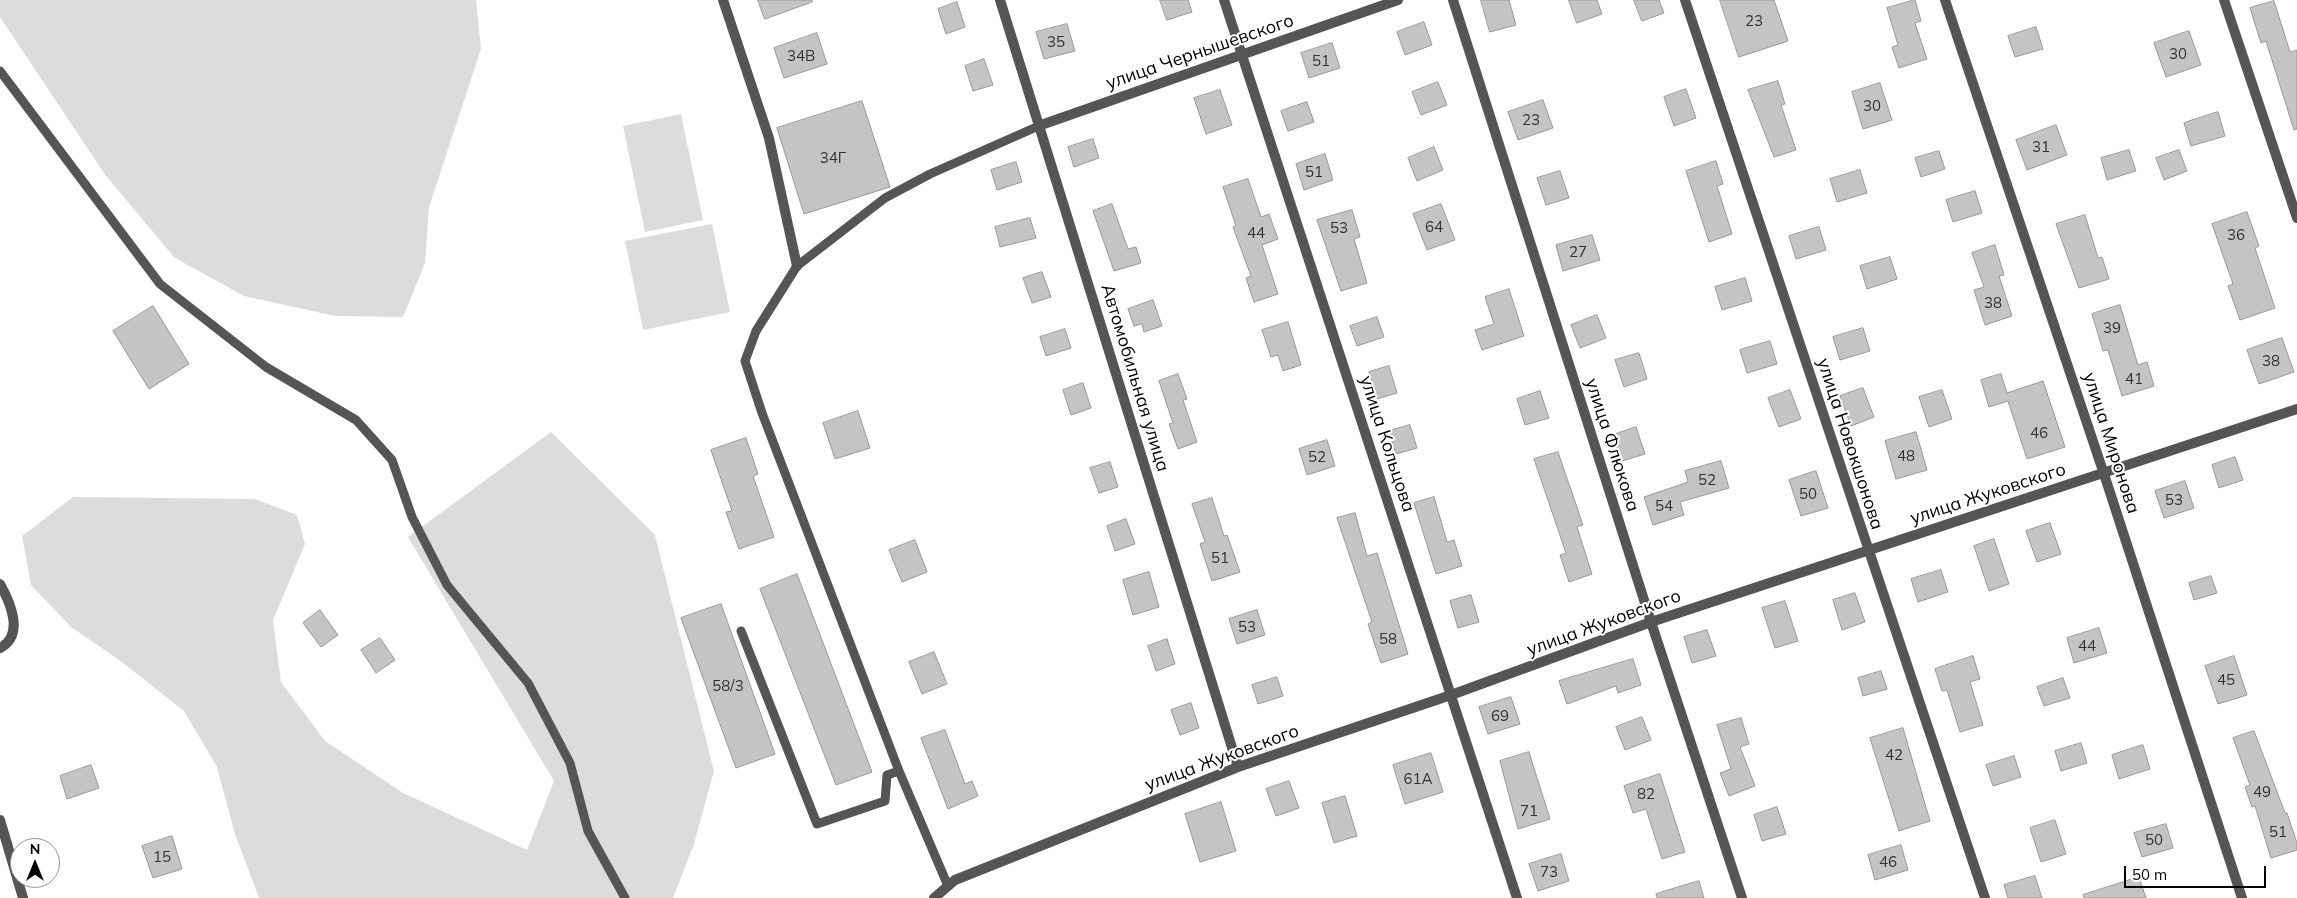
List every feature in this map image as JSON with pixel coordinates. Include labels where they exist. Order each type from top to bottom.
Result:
[{"type":"street","points":[[722,0],[769,138],[797,266]]},
{"type":"street","name":"Автомобильная улица","points":[[1000,0],[1238,767]]},
{"type":"street","name":"улица Кольцова","points":[[1224,0],[1517,898]]},
{"type":"street","name":"улица Чернышевского","points":[[1040,125],[1398,0]]},
{"type":"street","name":"улица Флюкова","points":[[1453,0],[1651,622],[1742,898]]},
{"type":"street","name":"улица Новокшонова","points":[[1686,0],[1868,550],[1986,898]]},
{"type":"street","name":"улица Миронова","points":[[1945,0],[2104,474],[2242,898]]},
{"type":"street","points":[[2224,0],[2297,218]]},
{"type":"street","name":"улица Жуковского","points":[[934,898],[955,880],[1238,767],[1451,695],[1651,622],[2297,409]]},
{"type":"street","points":[[0,584],[9,600],[14,625],[6,645],[0,648]]},
{"type":"street","points":[[0,820],[23,898]]},
{"type":"lane","points":[[0,71],[160,284],[266,367],[356,420],[392,460],[412,516],[447,585],[528,684],[570,763],[588,831],[625,898]]},
{"type":"lane","points":[[948,886],[899,771],[762,413],[744,361],[756,330],[797,266],[885,198],[930,174],[1040,125]]},
{"type":"lane","points":[[741,631],[816,824],[885,801],[887,775],[899,771]]},
{"type":"shaded area","points":[[0,0],[476,0],[481,49],[429,207],[425,263],[403,317],[335,316],[244,296],[175,258],[106,176],[0,17]]},
{"type":"shaded area","points":[[681,114],[703,220],[645,232],[623,126]]},
{"type":"shaded area","points":[[712,224],[730,312],[643,330],[625,241]]},
{"type":"shaded area","points":[[551,432],[655,535],[714,771],[694,844],[673,898],[259,898],[235,834],[217,767],[184,711],[122,662],[71,627],[31,585],[22,536],[73,497],[255,499],[297,515],[305,544],[273,620],[281,682],[325,741],[403,793],[527,850],[554,781],[408,537]]},
{"type":"building","points":[[758,0],[812,0],[812,2],[765,19]]},
{"type":"building","points":[[1160,0],[1188,0],[1192,12],[1167,20]]},
{"type":"building","points":[[1481,0],[1509,0],[1516,25],[1490,32]]},
{"type":"building","points":[[1569,0],[1597,0],[1602,14],[1577,23]]},
{"type":"building","points":[[1634,0],[1659,0],[1664,13],[1642,21]]},
{"type":"building","points":[[1720,0],[1774,0],[1788,41],[1739,57]]},
{"type":"building","points":[[1915,0],[1921,21],[1915,23],[1927,59],[1899,68],[1892,47],[1898,45],[1887,8]]},
{"type":"building","points":[[2274,1],[2290,52],[2297,50],[2297,129],[2294,130],[2266,41],[2261,43],[2250,8]]},
{"type":"building","points":[[957,2],[965,27],[946,34],[938,9]]},
{"type":"building","points":[[1424,22],[1432,45],[1405,55],[1397,32]]},
{"type":"building","points":[[1067,24],[1075,51],[1044,59],[1036,32]]},
{"type":"building","points":[[2036,27],[2043,49],[2015,57],[2008,36]]},
{"type":"building","points":[[2189,31],[2201,65],[2166,77],[2154,43]]},
{"type":"building","points":[[817,33],[827,64],[784,78],[774,48]]},
{"type":"building","points":[[1332,43],[1340,68],[1309,78],[1301,53]]},
{"type":"building","points":[[984,59],[993,85],[973,91],[965,66]]},
{"type":"building","points":[[1778,81],[1785,104],[1781,105],[1796,150],[1774,157],[1748,90]]},
{"type":"building","points":[[1438,82],[1447,105],[1421,115],[1412,92]]},
{"type":"building","points":[[1880,83],[1892,120],[1863,129],[1852,92]]},
{"type":"building","points":[[1686,89],[1696,118],[1674,126],[1664,97]]},
{"type":"building","points":[[1220,90],[1232,125],[1206,134],[1194,98]]},
{"type":"building","points":[[1543,100],[1553,128],[1518,140],[1508,112]]},
{"type":"building","points":[[862,101],[890,187],[804,214],[777,128]]},
{"type":"building","points":[[1307,102],[1314,122],[1288,131],[1281,111]]},
{"type":"building","points":[[2218,112],[2225,136],[2191,146],[2184,123]]},
{"type":"building","points":[[2056,125],[2067,155],[2027,170],[2016,140]]},
{"type":"building","points":[[1093,139],[1099,158],[1074,167],[1068,147]]},
{"type":"building","points":[[1434,147],[1443,170],[1417,181],[1408,158]]},
{"type":"building","points":[[2129,150],[2136,171],[2107,180],[2101,158]]},
{"type":"building","points":[[2179,150],[2187,171],[2164,180],[2156,158]]},
{"type":"building","points":[[1939,151],[1945,169],[1921,177],[1915,158]]},
{"type":"building","points":[[1325,154],[1333,180],[1304,190],[1296,164]]},
{"type":"building","points":[[1716,161],[1723,184],[1717,186],[1732,234],[1709,242],[1686,171]]},
{"type":"building","points":[[1016,162],[1022,182],[997,190],[991,170]]},
{"type":"building","points":[[1860,170],[1867,193],[1837,202],[1830,179]]},
{"type":"building","points":[[1560,171],[1569,198],[1546,205],[1537,178]]},
{"type":"building","points":[[1248,179],[1261,217],[1269,214],[1278,239],[1262,245],[1278,294],[1254,302],[1246,278],[1251,276],[1233,227],[1236,226],[1223,187]]},
{"type":"building","points":[[1975,191],[1982,213],[1953,222],[1946,200]]},
{"type":"building","points":[[1112,204],[1128,249],[1136,247],[1141,263],[1114,271],[1093,211]]},
{"type":"building","points":[[1441,204],[1455,240],[1427,250],[1413,214]]},
{"type":"building","points":[[1352,210],[1360,237],[1354,239],[1367,283],[1341,291],[1317,220]]},
{"type":"building","points":[[2247,212],[2259,246],[2255,248],[2275,308],[2240,320],[2228,286],[2233,284],[2212,224]]},
{"type":"building","points":[[2085,215],[2098,258],[2102,257],[2109,279],[2079,288],[2056,224]]},
{"type":"building","points":[[1030,218],[1036,238],[1000,247],[995,227]]},
{"type":"building","points":[[1819,227],[1826,250],[1796,259],[1789,236]]},
{"type":"building","points":[[1592,235],[1600,260],[1563,271],[1556,245]]},
{"type":"building","points":[[1995,245],[2004,275],[1999,276],[2012,316],[1985,325],[1974,290],[1984,287],[1972,253]]},
{"type":"building","points":[[1890,257],[1897,279],[1867,289],[1860,266]]},
{"type":"building","points":[[1042,272],[1051,297],[1032,303],[1023,278]]},
{"type":"building","points":[[1745,278],[1752,301],[1722,310],[1715,287]]},
{"type":"building","points":[[1509,289],[1524,336],[1482,350],[1475,330],[1494,324],[1485,297]]},
{"type":"building","points":[[1153,300],[1162,326],[1144,332],[1142,324],[1134,326],[1128,309]]},
{"type":"building","points":[[2120,305],[2138,365],[2147,362],[2154,386],[2122,396],[2108,350],[2103,351],[2092,314]]},
{"type":"building","points":[[153,306],[189,364],[149,389],[113,331]]},
{"type":"building","points":[[1597,315],[1606,338],[1580,348],[1571,325]]},
{"type":"building","points":[[1377,317],[1384,337],[1357,346],[1350,326]]},
{"type":"building","points":[[1288,322],[1301,365],[1283,371],[1278,355],[1271,357],[1262,330]]},
{"type":"building","points":[[1863,328],[1870,351],[1840,360],[1833,337]]},
{"type":"building","points":[[1065,329],[1071,348],[1046,356],[1040,337]]},
{"type":"building","points":[[2282,338],[2294,372],[2259,384],[2247,350]]},
{"type":"building","points":[[1770,341],[1777,364],[1747,373],[1740,350]]},
{"type":"building","points":[[1639,353],[1647,379],[1624,387],[1615,360]]},
{"type":"building","points":[[1389,366],[1397,393],[1377,399],[1369,372]]},
{"type":"building","points":[[1178,374],[1187,399],[1183,400],[1197,442],[1178,449],[1169,424],[1173,423],[1159,381]]},
{"type":"building","points":[[2001,374],[2007,393],[2043,381],[2065,447],[2027,459],[2008,401],[1989,407],[1981,380]]},
{"type":"building","points":[[1083,383],[1091,408],[1071,415],[1063,390]]},
{"type":"building","points":[[1863,388],[1874,417],[1851,426],[1840,396]]},
{"type":"building","points":[[1790,390],[1801,419],[1779,427],[1768,398]]},
{"type":"building","points":[[1942,390],[1952,419],[1929,427],[1919,397]]},
{"type":"building","points":[[1540,391],[1549,418],[1525,425],[1517,399]]},
{"type":"building","points":[[858,411],[870,448],[835,459],[823,423]]},
{"type":"building","points":[[1410,425],[1417,448],[1396,454],[1389,431]]},
{"type":"building","points":[[1636,427],[1645,454],[1622,461],[1613,435]]},
{"type":"building","points":[[1916,432],[1927,470],[1896,479],[1885,441]]},
{"type":"building","points":[[746,438],[758,474],[753,476],[774,537],[739,549],[726,512],[732,511],[711,450]]},
{"type":"building","points":[[1327,440],[1335,466],[1307,475],[1299,449]]},
{"type":"building","points":[[1558,452],[1583,525],[1577,527],[1592,574],[1569,582],[1560,555],[1566,553],[1534,459]]},
{"type":"building","points":[[2235,457],[2243,480],[2219,488],[2212,465]]},
{"type":"building","points":[[1721,461],[1729,488],[1680,502],[1684,515],[1653,525],[1644,497],[1688,482],[1685,471]]},
{"type":"building","points":[[1110,462],[1118,487],[1099,493],[1090,468]]},
{"type":"building","points":[[1816,471],[1828,508],[1801,516],[1789,480]]},
{"type":"building","points":[[2185,481],[2194,508],[2164,518],[2155,491]]},
{"type":"building","points":[[1434,497],[1447,542],[1454,540],[1462,566],[1436,574],[1414,503]]},
{"type":"building","points":[[1212,498],[1224,536],[1227,535],[1240,572],[1212,581],[1200,544],[1205,542],[1192,504]]},
{"type":"building","points":[[1355,513],[1367,556],[1377,553],[1408,654],[1381,663],[1368,624],[1372,622],[1337,518]]},
{"type":"building","points":[[1126,519],[1135,544],[1115,551],[1107,526]]},
{"type":"building","points":[[2050,523],[2061,554],[2037,562],[2026,531]]},
{"type":"building","points":[[1994,539],[2009,584],[1989,591],[1974,546]]},
{"type":"building","points":[[915,540],[927,572],[902,582],[889,550]]},
{"type":"building","points":[[1941,570],[1948,592],[1918,602],[1911,579]]},
{"type":"building","points":[[1149,572],[1159,607],[1133,615],[1123,580]]},
{"type":"building","points":[[797,574],[872,772],[836,785],[760,589]]},
{"type":"building","points":[[2211,576],[2217,593],[2194,600],[2189,583]]},
{"type":"building","points":[[1855,593],[1865,622],[1842,630],[1833,600]]},
{"type":"building","points":[[1471,595],[1479,622],[1458,628],[1450,601]]},
{"type":"building","points":[[1785,601],[1798,641],[1775,648],[1762,608]]},
{"type":"building","points":[[721,604],[775,754],[736,768],[681,618]]},
{"type":"building","points":[[320,610],[338,635],[321,647],[303,623]]},
{"type":"building","points":[[1257,610],[1265,635],[1237,644],[1229,619]]},
{"type":"building","points":[[2099,628],[2107,653],[2074,663],[2067,638]]},
{"type":"building","points":[[1707,630],[1716,656],[1692,663],[1684,637]]},
{"type":"building","points":[[380,638],[395,660],[376,673],[361,650]]},
{"type":"building","points":[[1167,639],[1175,664],[1156,671],[1148,646]]},
{"type":"building","points":[[934,652],[947,684],[922,694],[909,662]]},
{"type":"building","points":[[1973,656],[1980,679],[1970,682],[1983,725],[1960,732],[1947,690],[1942,691],[1935,669]]},
{"type":"building","points":[[2234,656],[2247,695],[2218,704],[2205,666]]},
{"type":"building","points":[[1633,659],[1641,685],[1618,693],[1616,686],[1567,704],[1559,681]]},
{"type":"building","points":[[1881,671],[1887,689],[1863,696],[1858,678]]},
{"type":"building","points":[[1277,677],[1283,696],[1258,704],[1252,685]]},
{"type":"building","points":[[2063,678],[2070,698],[2044,706],[2037,687]]},
{"type":"building","points":[[1511,697],[1520,724],[1488,734],[1479,707]]},
{"type":"building","points":[[1191,703],[1199,728],[1180,735],[1171,710]]},
{"type":"building","points":[[1642,717],[1651,740],[1625,750],[1616,727]]},
{"type":"building","points":[[1741,718],[1749,744],[1740,747],[1755,786],[1729,796],[1720,773],[1731,769],[1717,725]]},
{"type":"building","points":[[1903,728],[1930,821],[1899,831],[1870,738]]},
{"type":"building","points":[[945,730],[965,784],[972,781],[978,796],[948,809],[921,738]]},
{"type":"building","points":[[2254,731],[2297,843],[2297,850],[2271,858],[2255,806],[2252,807],[2245,787],[2250,785],[2233,738]]},
{"type":"building","points":[[2081,743],[2087,763],[2061,771],[2055,751]]},
{"type":"building","points":[[2143,745],[2150,769],[2119,779],[2112,755]]},
{"type":"building","points":[[1529,752],[1550,819],[1518,829],[1500,761]]},
{"type":"building","points":[[1431,753],[1443,792],[1405,804],[1393,765]]},
{"type":"building","points":[[2014,756],[2021,777],[1993,786],[1986,765]]},
{"type":"building","points":[[91,765],[99,788],[67,799],[60,776]]},
{"type":"building","points":[[1660,774],[1685,852],[1662,859],[1646,809],[1633,813],[1624,786]]},
{"type":"building","points":[[1289,781],[1299,808],[1276,816],[1266,789]]},
{"type":"building","points":[[1345,796],[1357,836],[1334,843],[1322,803]]},
{"type":"building","points":[[1221,802],[1236,851],[1200,862],[1185,814]]},
{"type":"building","points":[[1777,807],[1786,834],[1762,841],[1754,815]]},
{"type":"building","points":[[2055,820],[2066,854],[2041,862],[2030,828]]},
{"type":"building","points":[[2166,824],[2173,848],[2142,857],[2134,833]]},
{"type":"building","points":[[172,836],[182,869],[153,878],[142,846]]},
{"type":"building","points":[[1901,845],[1908,870],[1875,880],[1868,855]]},
{"type":"building","points":[[1561,854],[1569,881],[1538,891],[1529,864]]},
{"type":"building","points":[[2035,876],[2042,898],[2008,898],[2004,885]]},
{"type":"building","points":[[2139,877],[2146,898],[2084,898],[2083,895]]},
{"type":"building","points":[[1699,881],[1704,898],[1657,898],[1656,894]]}]
